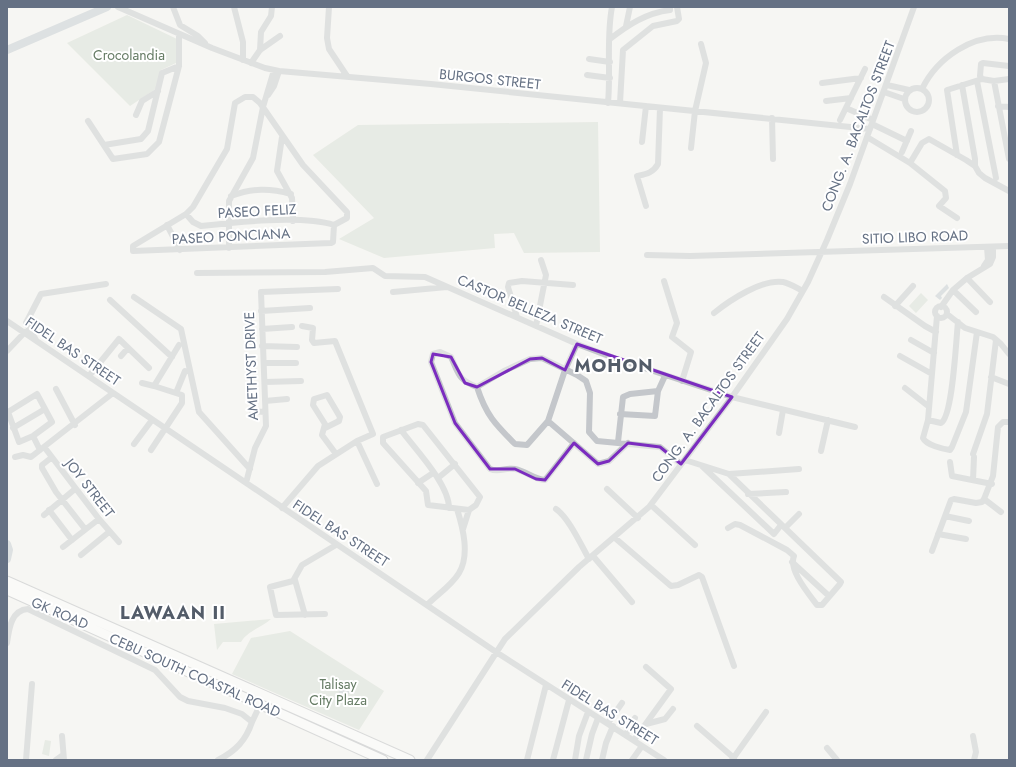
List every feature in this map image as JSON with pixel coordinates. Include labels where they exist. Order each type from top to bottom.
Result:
[{"type":"highway","name":"CEBU SOUTH COASTAL ROAD","points":[[7,581],[260,704],[383,760]]},
{"type":"highway","name":"CEBU SOUTH COASTAL ROAD","points":[[7,590],[86,620],[410,760]]},
{"type":"street","name":"BURGOS STREET","points":[[118,7],[243,60],[277,70],[660,108],[772,118],[872,124]]},
{"type":"street","points":[[173,7],[180,25],[198,36],[206,45]]},
{"type":"street","points":[[234,7],[243,42],[243,60]]},
{"type":"street","points":[[260,50],[262,32],[271,16],[272,7]]},
{"type":"street","points":[[329,7],[327,38],[329,49],[347,76]]},
{"type":"street","points":[[608,102],[610,78],[609,24],[612,7]]},
{"type":"street","points":[[626,26],[630,7]]},
{"type":"street","points":[[610,40],[626,26],[648,15],[670,10],[670,7]]},
{"type":"street","points":[[620,103],[622,50],[652,26],[677,21],[677,7]]},
{"type":"street","name":"CONG. A. BACALTOS STREET","points":[[427,760],[496,652],[528,617],[591,557],[616,538],[651,505],[732,397],[787,319],[822,251],[887,85],[914,7]]},
{"type":"street","points":[[88,121],[114,159],[146,154],[160,142],[179,66],[180,34]]},
{"type":"street","points":[[251,63],[260,50],[280,36]]},
{"type":"street","points":[[922,89],[930,73],[950,54],[963,46],[985,40],[1002,38],[1009,39]]},
{"type":"street","points":[[691,148],[695,111],[706,63],[701,44]]},
{"type":"street","points":[[589,59],[610,62]]},
{"type":"street","points":[[996,178],[979,80],[981,64],[983,63],[1009,66]]},
{"type":"street","points":[[104,145],[141,139],[145,136],[148,131],[162,73],[179,66]]},
{"type":"street","points":[[840,120],[865,69]]},
{"type":"street","points":[[229,248],[228,207],[231,196],[253,158],[263,107],[267,96],[268,85],[277,70]]},
{"type":"street","points":[[587,75],[610,78]]},
{"type":"street","points":[[822,83],[861,78]]},
{"type":"street","points":[[958,155],[947,90],[979,80],[994,81],[1009,79]]},
{"type":"street","points":[[994,81],[1001,122],[1007,137],[1009,159]]},
{"type":"street","points":[[884,92],[904,99],[908,109],[915,112],[922,111],[928,104],[928,95],[922,89],[913,88],[909,90],[887,85]]},
{"type":"street","points":[[962,85],[974,150],[975,166],[979,173],[985,178],[1009,191]]},
{"type":"street","points":[[904,99],[909,90]]},
{"type":"street","points":[[136,115],[142,101],[158,91]]},
{"type":"street","points":[[180,250],[167,225],[186,214],[193,207],[227,149],[235,103],[241,98],[249,96],[256,99],[263,107],[282,137],[303,165],[347,212],[347,218],[334,225]]},
{"type":"street","points":[[826,102],[851,98]]},
{"type":"street","points":[[642,142],[646,106]]},
{"type":"street","points":[[998,106],[1009,107]]},
{"type":"street","points":[[646,206],[637,176],[655,170],[658,164],[660,108]]},
{"type":"street","points":[[846,108],[872,124],[907,141]]},
{"type":"street","points":[[772,118],[773,159]]},
{"type":"street","points":[[1001,122],[1009,123]]},
{"type":"street","points":[[902,152],[911,131]]},
{"type":"street","points":[[282,137],[277,171],[291,194],[293,221]]},
{"type":"street","points":[[867,137],[910,163],[945,191],[946,198],[939,206],[957,218]]},
{"type":"street","points":[[910,163],[920,146],[929,139],[975,166]]},
{"type":"street","points":[[231,196],[260,189],[277,190],[291,194]]},
{"type":"street","name":"PASEO FELIZ","points":[[186,214],[193,222],[201,226],[229,223],[293,221],[321,221],[334,225]]},
{"type":"street","name":"PASEO PONCIANA","points":[[167,225],[133,246],[132,249],[135,252],[331,243],[334,240],[334,225]]},
{"type":"street","name":"SITIO LIBO ROAD","points":[[647,255],[690,256],[1009,246]]},
{"type":"street","points":[[977,332],[966,412],[952,447],[950,450],[922,443],[928,420],[928,406],[936,332],[936,311],[941,307],[953,290],[984,266],[990,264],[992,261],[992,247]]},
{"type":"street","points":[[536,326],[544,283],[545,269],[541,260]]},
{"type":"street","name":"CASTOR BELLEZA STREET","points":[[196,273],[325,272],[372,268],[386,276],[425,277],[577,344],[682,381],[732,397],[855,426]]},
{"type":"street","points":[[967,278],[990,302]]},
{"type":"street","points":[[517,318],[508,283],[522,281],[573,285]]},
{"type":"street","points":[[664,282],[677,323],[672,337],[691,352],[682,381]]},
{"type":"street","points":[[714,313],[724,305],[761,284],[783,282],[802,291]]},
{"type":"street","points":[[36,340],[26,323],[41,294],[106,284]]},
{"type":"street","points":[[393,292],[448,286]]},
{"type":"street","points":[[894,306],[913,286]]},
{"type":"street","name":"AMETHYST DRIVE","points":[[246,483],[255,448],[266,426],[261,292],[338,289]]},
{"type":"street","points":[[953,290],[976,312]]},
{"type":"street","points":[[134,297],[181,329],[199,412],[250,469]]},
{"type":"street","points":[[884,297],[894,306],[936,332]]},
{"type":"street","points":[[110,300],[172,357]]},
{"type":"street","points":[[941,307],[946,309],[947,314],[965,328],[988,335],[996,340],[1009,354]]},
{"type":"street","points":[[261,311],[310,308]]},
{"type":"street","points":[[937,316],[941,318],[947,314]]},
{"type":"street","name":"FIDEL BAS STREET","points":[[7,321],[336,545],[428,604],[496,652],[588,712],[626,734],[655,758],[664,760]]},
{"type":"street","points":[[928,420],[940,423],[943,421],[951,399],[958,322]]},
{"type":"street","points":[[282,508],[318,466],[357,441],[373,434],[335,341],[314,343],[312,340],[314,328],[302,326]]},
{"type":"street","points":[[262,329],[292,327]]},
{"type":"street","points":[[7,351],[25,332]]},
{"type":"street","points":[[88,376],[118,340],[150,368]]},
{"type":"street","points":[[911,340],[934,353]]},
{"type":"street","points":[[973,480],[974,456],[987,414],[996,340]]},
{"type":"street","points":[[574,443],[544,480],[536,479],[515,469],[507,468],[496,472],[490,469],[455,423],[431,362],[434,354],[440,352],[451,357],[459,376],[464,382],[477,387],[487,414],[515,444],[527,445],[548,421],[565,370],[577,344]]},
{"type":"street","points":[[154,386],[179,345]]},
{"type":"street","points":[[262,346],[296,346]]},
{"type":"street","points":[[121,356],[128,348]]},
{"type":"street","points":[[900,356],[932,374]]},
{"type":"street","points":[[477,387],[504,371],[530,359],[542,358],[586,381],[590,393],[589,432],[597,441],[660,447],[683,462],[700,465],[729,474],[799,469]]},
{"type":"street","points":[[264,363],[296,363]]},
{"type":"street","points":[[176,393],[185,371]]},
{"type":"street","points":[[991,377],[1009,384]]},
{"type":"street","points":[[620,414],[655,416],[658,392],[664,378]]},
{"type":"street","points":[[265,382],[301,381]]},
{"type":"street","points":[[142,383],[182,395],[182,403],[164,428],[151,450]]},
{"type":"street","points":[[905,388],[928,406]]},
{"type":"street","points":[[56,389],[75,425]]},
{"type":"street","points":[[618,442],[622,399],[625,395],[658,392]]},
{"type":"street","points":[[15,457],[23,455],[31,457],[75,425],[113,393]]},
{"type":"street","points":[[37,394],[52,422],[33,436],[19,442],[13,428],[8,412],[37,394]]},
{"type":"street","points":[[325,428],[324,422],[312,402],[314,399],[326,395],[340,417],[339,421],[322,431],[322,435],[336,454]]},
{"type":"street","points":[[265,401],[287,400]]},
{"type":"street","points":[[13,428],[45,409]]},
{"type":"street","points":[[779,433],[783,410]]},
{"type":"street","points":[[252,411],[265,412]]},
{"type":"street","points":[[134,444],[152,420]]},
{"type":"street","points":[[821,451],[828,420]]},
{"type":"street","points":[[548,421],[598,464],[609,461],[628,443]]},
{"type":"street","points":[[932,551],[951,500],[954,499],[976,503],[982,502],[984,499],[992,484],[998,427],[1001,423],[1009,422]]},
{"type":"street","points":[[463,529],[469,510],[476,505],[480,497],[423,425],[418,424],[384,436],[382,442],[426,491],[428,504],[469,510]]},
{"type":"street","points":[[401,430],[438,478],[447,495],[449,508]]},
{"type":"street","name":"JOY STREET","points":[[33,436],[98,519],[119,542]]},
{"type":"street","points":[[357,441],[377,484]]},
{"type":"street","points":[[51,458],[42,467],[61,499],[85,529]]},
{"type":"street","points":[[950,462],[952,476],[992,484]]},
{"type":"street","points":[[438,478],[455,464]]},
{"type":"street","points":[[700,465],[774,534]]},
{"type":"street","points":[[418,483],[433,473]]},
{"type":"street","points":[[729,474],[748,494],[841,582],[822,605],[817,605],[803,586],[792,559]]},
{"type":"street","points":[[44,515],[61,499],[75,489]]},
{"type":"street","points":[[607,489],[638,518]]},
{"type":"street","points":[[748,494],[786,492]]},
{"type":"street","points":[[984,499],[1001,512]]},
{"type":"street","points":[[651,505],[695,545]]},
{"type":"street","points":[[428,604],[460,571],[463,561],[463,529],[457,509]]},
{"type":"street","points":[[556,509],[591,557],[632,602]]},
{"type":"street","points":[[49,510],[72,540]]},
{"type":"street","points":[[769,540],[783,526],[799,514]]},
{"type":"street","points":[[944,516],[969,521]]},
{"type":"street","points":[[63,547],[98,519]]},
{"type":"street","points":[[728,528],[735,524],[740,525],[769,540],[792,559],[830,596]]},
{"type":"street","points":[[81,555],[109,532]]},
{"type":"street","points":[[938,534],[966,540]]},
{"type":"street","points":[[616,538],[671,586],[678,585],[699,575],[702,577],[734,666]]},
{"type":"street","points":[[325,614],[305,615],[290,612],[276,615],[270,587],[272,585],[288,584],[295,580],[302,565],[336,545]]},
{"type":"street","points":[[792,559],[803,546]]},
{"type":"street","points":[[295,580],[305,615]]},
{"type":"street","name":"GK ROAD","points":[[7,643],[8,629],[12,621],[17,613],[23,609],[28,609],[155,670],[180,697],[188,701],[225,708],[242,714],[252,722]]},
{"type":"street","points":[[634,740],[671,689],[646,667]]},
{"type":"street","points":[[26,760],[32,684]]},
{"type":"street","points":[[527,760],[546,685]]},
{"type":"street","points":[[553,760],[569,700]]},
{"type":"street","points":[[602,760],[610,724],[622,703]]},
{"type":"street","points":[[218,760],[228,755],[240,745],[249,732],[260,704]]},
{"type":"street","points":[[646,724],[665,719],[673,709]]},
{"type":"street","points":[[574,760],[579,736],[588,712]]},
{"type":"street","points":[[697,726],[733,759],[766,712]]},
{"type":"street","points":[[586,760],[592,734],[598,718]]},
{"type":"street","points":[[626,734],[636,718]]},
{"type":"street","points":[[56,760],[63,757],[62,736]]},
{"type":"street","points":[[973,736],[976,752],[974,760]]},
{"type":"street","points":[[632,760],[642,746]]},
{"type":"street","points":[[827,748],[838,760]]},
{"type":"highlighted area","points":[[577,344],[732,397],[681,464],[660,447],[628,443],[609,461],[598,464],[574,443],[545,480],[536,479],[515,469],[490,469],[455,423],[431,362],[433,354],[451,357],[465,383],[477,387],[530,359],[542,358],[565,370]]},
{"type":"green space","name":"Crocolandia","points":[[127,15],[177,39],[176,63],[161,70],[157,88],[130,106],[67,43]]},
{"type":"green space","points":[[598,122],[600,252],[524,253],[514,233],[494,234],[495,248],[384,258],[339,239],[374,218],[313,155],[358,125]]},
{"type":"green space","points":[[921,293],[928,300],[916,313],[909,306]]},
{"type":"green space","points":[[271,619],[250,632],[241,642],[223,642],[217,650],[214,624]]},
{"type":"green space","name":"Talisay City Plaza","points":[[290,631],[384,691],[359,730],[232,674],[251,638]]},
{"type":"green space","points":[[45,740],[51,741],[49,756],[42,754]]},
{"type":"shaded area","points":[[947,284],[949,288],[941,296],[942,298],[940,300],[935,296]]},
{"type":"shaded area","points":[[344,687],[349,692],[344,697],[339,692]]},
{"type":"waterway","points":[[7,50],[107,7]]},
{"type":"waterway","points":[[7,544],[9,550],[7,559]]},
{"type":"district","name":"MOHON","points":[[614,366]]},
{"type":"district","name":"LAWAAN II","points":[[173,613]]}]
